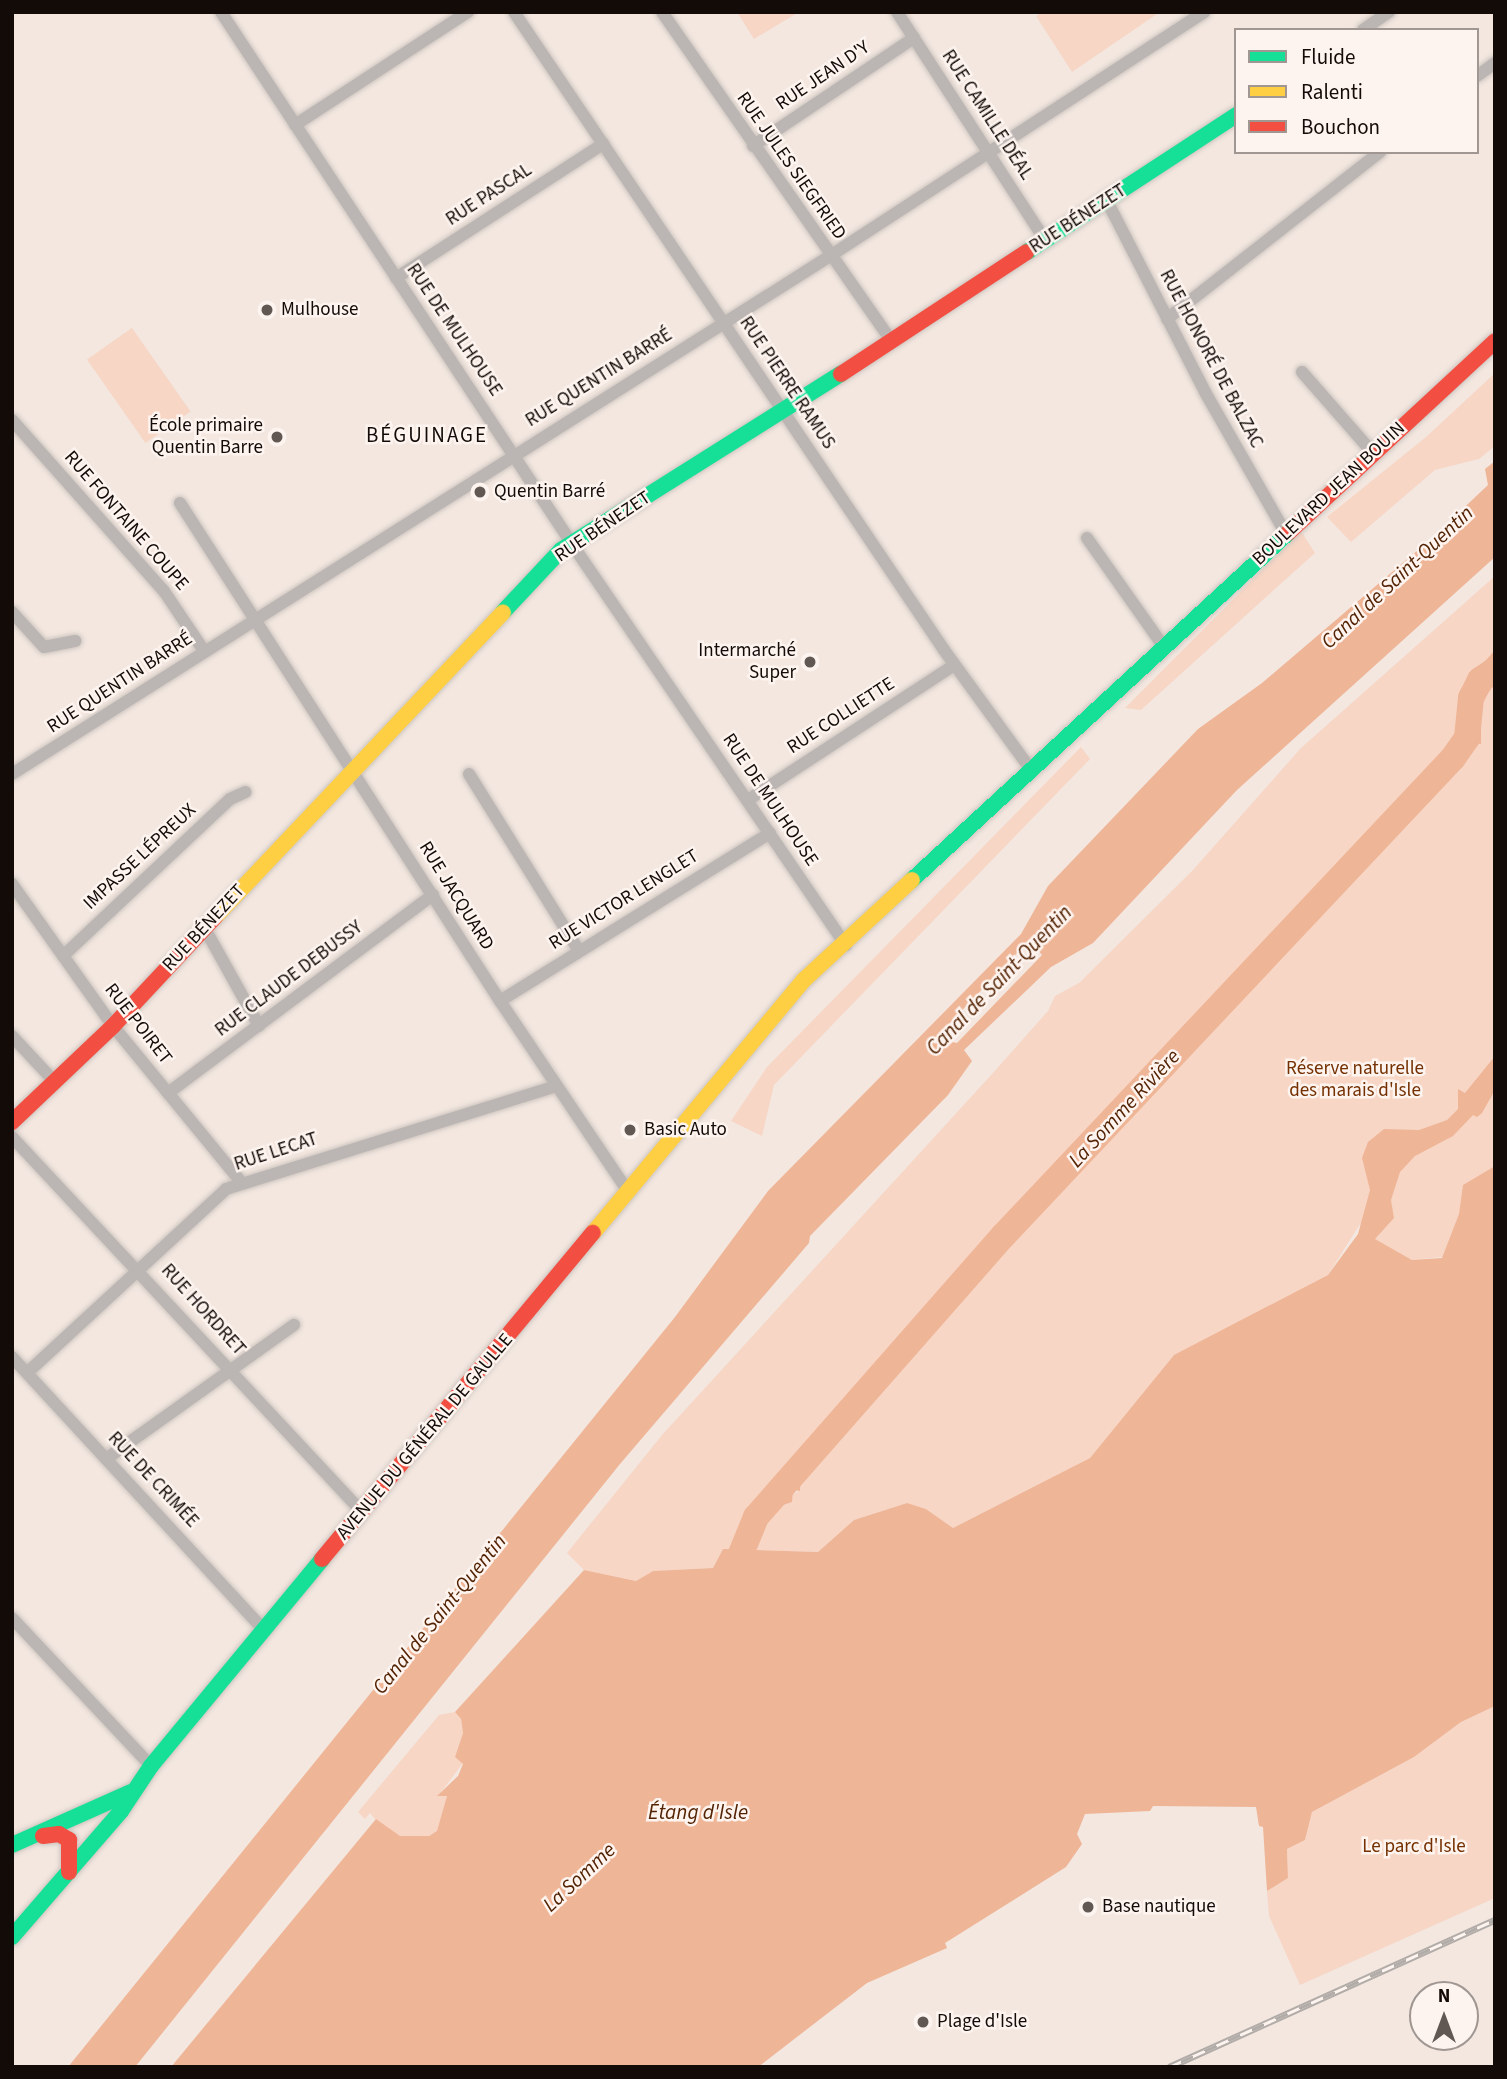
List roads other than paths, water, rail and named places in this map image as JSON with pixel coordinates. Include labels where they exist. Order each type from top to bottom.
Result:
[{"type":"street","name":"RUE DE MULHOUSE","points":[[221,12],[516,455],[572,544],[846,945]]},
{"type":"street","points":[[295,125],[468,12]]},
{"type":"street","name":"RUE PIERRE RAMUS","points":[[514,12],[954,665],[1032,771]]},
{"type":"street","name":"RUE JULES SIEGFRIED","points":[[662,12],[891,340]]},
{"type":"street","name":"RUE CAMILLE DÉAL","points":[[897,12],[1045,240]]},
{"type":"street","name":"RUE QUENTIN BARRÉ","points":[[12,774],[830,256],[1204,12]]},
{"type":"street","points":[[1366,28],[1389,12]]},
{"type":"street","name":"RUE JEAN D'Y","points":[[753,146],[914,38]]},
{"type":"street","points":[[1479,75],[1495,63]]},
{"type":"street","name":"RUE BÉNEZET","points":[[12,1122],[113,1026],[561,550],[783,412],[1234,116]]},
{"type":"street","name":"RUE PASCAL","points":[[396,278],[603,144]]},
{"type":"street","points":[[1167,319],[1377,154]]},
{"type":"street","name":"RUE HONORÉ DE BALZAC","points":[[1107,201],[1167,319],[1286,534]]},
{"type":"street","name":"BOULEVARD JEAN BOUIN","points":[[846,945],[1495,341]]},
{"type":"street","points":[[1302,372],[1373,453]]},
{"type":"street","name":"RUE FONTAINE COUPE","points":[[12,421],[164,590],[204,651]]},
{"type":"street","name":"RUE JACQUARD","points":[[180,503],[500,1001],[627,1190]]},
{"type":"street","points":[[1087,538],[1164,647]]},
{"type":"street","points":[[12,612],[44,647],[75,641]]},
{"type":"street","name":"RUE COLLIETTE","points":[[748,800],[954,665]]},
{"type":"street","points":[[469,774],[579,951]]},
{"type":"street","name":"IMPASSE LÉPREUX","points":[[63,956],[230,799],[246,792]]},
{"type":"street","name":"RUE VICTOR LENGLET","points":[[500,1001],[770,833]]},
{"type":"street","name":"RUE POIRET","points":[[12,884],[113,1026],[241,1182]]},
{"type":"street","name":"RUE CLAUDE DEBUSSY","points":[[168,1093],[433,895]]},
{"type":"street","points":[[204,927],[259,1026]]},
{"type":"street","name":"AVENUE DU GÉNÉRAL DE GAULLE","points":[[12,1937],[121,1811],[131,1792],[151,1766],[627,1190],[804,980],[846,945]]},
{"type":"street","points":[[12,1035],[54,1081]]},
{"type":"street","name":"RUE LECAT","points":[[28,1372],[226,1189],[241,1182],[556,1086]]},
{"type":"street","name":"RUE HORDRET","points":[[12,1137],[140,1269],[362,1512]]},
{"type":"street","points":[[106,1459],[294,1325]]},
{"type":"street","name":"RUE DE CRIMÉE","points":[[12,1357],[264,1630]]},
{"type":"street","points":[[12,1618],[151,1766]]},
{"type":"street","points":[[12,1844],[131,1792]]},
{"type":"street","points":[[29,1838],[59,1834],[69,1840],[69,1872]]},
{"type":"water","name":"Canal de Saint-Quentin","points":[[1495,461],[1495,557],[1237,790],[1093,943],[1051,967],[964,1050],[972,1061],[948,1095],[810,1236],[809,1243],[620,1464],[135,2067],[68,2067],[675,1317],[768,1191],[1021,934],[1048,886],[1198,729],[1262,683],[1432,538],[1488,485],[1485,469]],"holes":[[[1033,944],[1042,955],[957,1043],[952,1042],[942,1031],[1021,949]]]},
{"type":"water","points":[[1495,650],[1495,683],[1481,704],[1481,744],[1456,740],[1466,682]]},
{"type":"water","name":"Étang d'Isle","points":[[1495,1056],[1495,1090],[1482,1113],[1477,1117],[1473,1115],[1453,1136],[1415,1156],[1400,1172],[1391,1200],[1394,1218],[1375,1239],[1412,1260],[1442,1258],[1459,1214],[1463,1185],[1495,1166],[1495,1706],[1461,1722],[1414,1757],[1312,1812],[1305,1840],[1287,1849],[1288,1878],[1267,1891],[1263,1827],[1259,1826],[1256,1807],[1153,1806],[1150,1811],[1085,1814],[1077,1834],[1082,1844],[1066,1867],[945,1943],[947,1948],[867,1983],[758,2067],[171,2067],[376,1819],[400,1836],[429,1836],[437,1831],[447,1796],[437,1796],[458,1776],[463,1764],[455,1757],[463,1733],[461,1719],[455,1712],[584,1570],[636,1581],[653,1571],[713,1568],[723,1549],[818,1552],[854,1520],[907,1503],[926,1509],[953,1528],[1090,1458],[1174,1355],[1328,1275],[1358,1234],[1370,1190],[1362,1158],[1368,1142],[1384,1129],[1419,1130],[1447,1120],[1458,1109],[1458,1089],[1465,1093]]},
{"type":"water","points":[[801,1470],[800,1491],[793,1490],[792,1502],[753,1515],[759,1498],[775,1490],[774,1485],[790,1483]]},
{"type":"waterway","name":"La Somme Rivière","points":[[731,1578],[756,1517],[1003,1236],[1453,758],[1467,738],[1471,698],[1480,680],[1495,670]]},
{"type":"railway","points":[[1169,2067],[1495,1920]]},
{"type":"place","name":"Mulhouse","points":[[267,310]]},
{"type":"place","name":"École primaire Quentin Barre","points":[[277,437]]},
{"type":"place","name":"Quentin Barré","points":[[480,492]]},
{"type":"place","name":"Intermarché Super","points":[[810,662]]},
{"type":"place","name":"Basic Auto","points":[[630,1130]]},
{"type":"place","name":"Base nautique","points":[[1088,1907]]},
{"type":"place","name":"Plage d'Isle","points":[[923,2022]]},
{"type":"district","name":"BÉGUINAGE","points":[[427,435]]},
{"type":"park label","name":"Réserve naturelle des marais d'Isle","points":[[1355,1080]]},
{"type":"park label","name":"Le parc d'Isle","points":[[1414,1847]]},
{"type":"water label","name":"La Somme","points":[[579,1877]]}]
